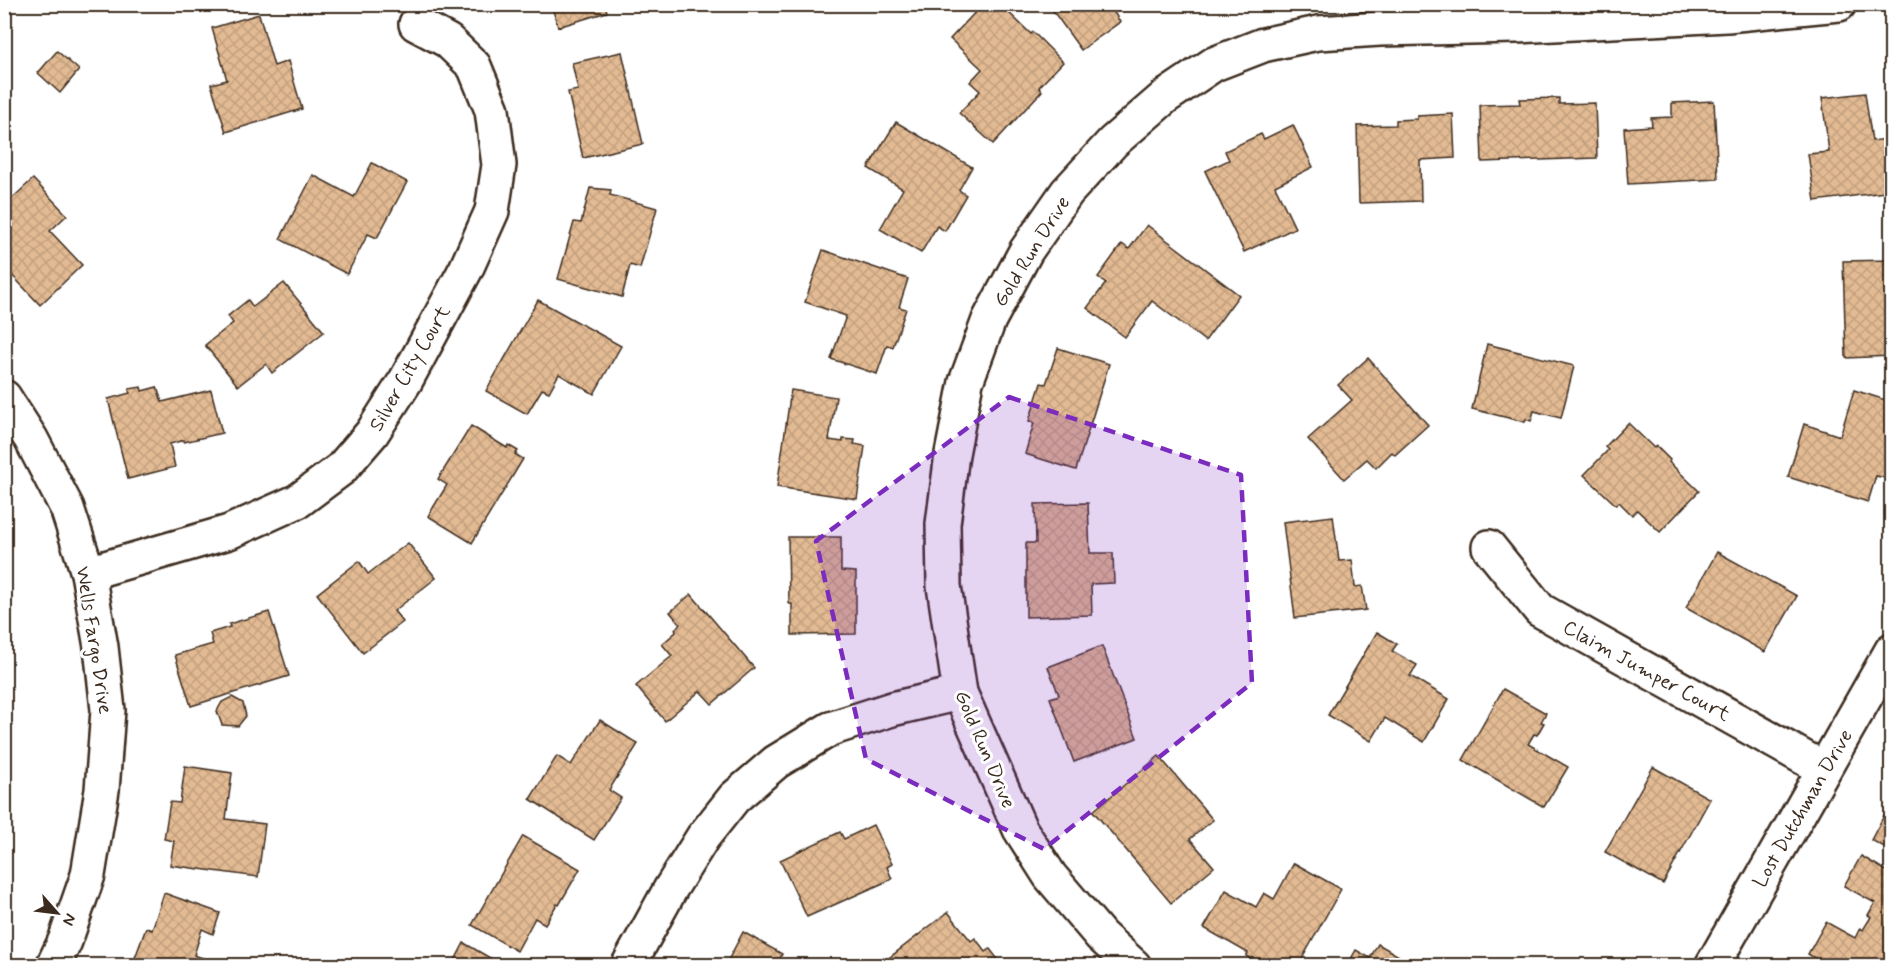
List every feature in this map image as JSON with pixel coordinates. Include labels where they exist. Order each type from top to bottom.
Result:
[{"type":"street","name":"Gold Run Drive","points":[[1134,966],[1101,936],[1050,876],[1020,829],[960,693],[944,586],[943,524],[952,454],[966,382],[989,320],[1026,251],[1067,192],[1113,142],[1165,97],[1214,64],[1263,45],[1318,33],[1727,15],[1839,4]]},
{"type":"street","name":"Silver City Court","points":[[88,573],[229,532],[298,501],[341,469],[372,433],[406,380],[466,269],[492,211],[499,165],[492,110],[474,66],[448,41],[416,24]]},
{"type":"street","name":"Wells Fargo Drive","points":[[4,397],[31,439],[67,508],[88,573],[101,647],[108,710],[102,790],[88,875],[65,941],[53,966]]},
{"type":"street","name":"Claim Jumper Court","points":[[1489,547],[1540,610],[1824,769]]},
{"type":"street","name":"Lost Dutchman Drive","points":[[1712,966],[1892,650]]},
{"type":"street","points":[[627,966],[703,837],[734,798],[776,762],[830,729],[892,709],[960,693]]},
{"type":"highlighted area","points":[[1009,397],[1241,475],[1252,683],[1044,849],[866,759],[816,541]]},
{"type":"building","points":[[551,4],[605,4],[607,12],[558,27]]},
{"type":"building","points":[[983,4],[1000,4],[1063,62],[1039,87],[1042,91],[993,144],[959,113],[980,91],[970,82],[982,69],[950,39]]},
{"type":"building","points":[[1048,4],[1118,4],[1112,9],[1120,22],[1081,50]]},
{"type":"building","points":[[259,14],[274,66],[288,61],[302,109],[226,132],[211,84],[227,80],[212,28]]},
{"type":"building","points":[[57,51],[79,70],[60,93],[38,73]]},
{"type":"building","points":[[622,52],[643,144],[583,158],[568,92],[578,90],[572,63]]},
{"type":"building","points":[[1865,93],[1872,141],[1887,139],[1892,191],[1815,201],[1808,154],[1829,152],[1822,98]]},
{"type":"building","points":[[1559,98],[1559,104],[1595,103],[1597,158],[1482,162],[1480,105],[1520,104],[1519,99]]},
{"type":"building","points":[[1714,101],[1718,179],[1628,184],[1624,128],[1652,126],[1651,118],[1672,117],[1672,103]]},
{"type":"building","points":[[1453,114],[1455,158],[1420,160],[1421,201],[1359,203],[1357,126],[1396,125],[1396,120]]},
{"type":"building","points":[[896,122],[972,167],[959,190],[966,195],[945,231],[937,226],[921,253],[880,229],[903,189],[868,168]]},
{"type":"building","points":[[1293,125],[1313,167],[1275,186],[1295,228],[1244,252],[1205,171],[1229,160],[1225,151],[1261,134],[1264,139]]},
{"type":"building","points":[[372,163],[407,182],[377,238],[368,234],[347,274],[280,239],[313,175],[354,197]]},
{"type":"building","points":[[33,179],[67,215],[50,231],[82,265],[40,305],[10,273],[4,279],[4,206]]},
{"type":"building","points":[[590,188],[611,190],[610,195],[657,208],[640,268],[630,265],[622,297],[558,279],[574,222],[581,223]]},
{"type":"building","points":[[1147,225],[1239,295],[1205,341],[1152,301],[1125,337],[1087,308],[1106,283],[1098,277],[1122,244],[1129,249]]},
{"type":"building","points":[[823,250],[908,279],[899,307],[906,309],[893,347],[887,345],[877,374],[831,359],[846,316],[805,302]]},
{"type":"building","points":[[1892,260],[1892,356],[1846,358],[1843,261]]},
{"type":"building","points":[[284,283],[324,332],[272,373],[266,364],[238,386],[205,345],[233,323],[228,316],[248,300],[253,307]]},
{"type":"building","points":[[538,300],[621,346],[594,394],[559,374],[549,392],[542,389],[527,414],[486,391]]},
{"type":"building","points":[[1487,344],[1574,366],[1561,418],[1534,411],[1531,421],[1526,419],[1525,422],[1472,409]]},
{"type":"building","points":[[1058,348],[1109,364],[1076,470],[1025,454],[1034,423],[1029,421],[1041,383],[1046,384]]},
{"type":"building","points":[[1368,358],[1428,425],[1395,455],[1392,452],[1376,468],[1367,459],[1344,479],[1308,439],[1352,400],[1338,385]]},
{"type":"building","points":[[141,387],[142,391],[157,387],[162,402],[211,390],[222,433],[170,444],[175,467],[128,479],[108,399],[130,393],[129,389]]},
{"type":"building","points":[[791,390],[836,397],[829,440],[843,442],[843,439],[855,440],[854,444],[865,446],[857,499],[777,487]]},
{"type":"building","points":[[1854,390],[1892,402],[1892,430],[1889,438],[1892,439],[1892,457],[1885,478],[1876,476],[1868,502],[1788,477],[1804,424],[1840,436]]},
{"type":"building","points":[[1628,423],[1654,448],[1656,446],[1699,491],[1660,532],[1637,510],[1632,515],[1619,502],[1616,505],[1584,475],[1608,450],[1605,447]]},
{"type":"building","points":[[471,426],[507,448],[508,445],[518,451],[515,454],[523,459],[472,543],[428,516],[447,485],[438,479]]},
{"type":"building","points":[[1088,503],[1090,553],[1113,553],[1114,583],[1091,584],[1092,615],[1026,617],[1026,543],[1036,543],[1035,504]]},
{"type":"building","points":[[1333,516],[1339,561],[1352,560],[1355,587],[1362,586],[1366,610],[1295,618],[1283,522]]},
{"type":"building","points":[[788,537],[841,537],[841,571],[856,572],[856,634],[792,635]]},
{"type":"building","points":[[408,543],[436,578],[394,611],[403,622],[363,653],[317,594],[359,561],[368,574]]},
{"type":"building","points":[[1717,552],[1797,596],[1765,652],[1686,608]]},
{"type":"building","points":[[691,594],[754,668],[712,704],[700,691],[665,721],[636,686],[672,656],[662,644],[676,632],[675,629],[680,624],[670,612]]},
{"type":"building","points":[[269,612],[289,676],[191,706],[175,655],[213,644],[210,633],[230,627],[229,624]]},
{"type":"building","points":[[1377,632],[1397,644],[1392,651],[1417,665],[1410,676],[1449,699],[1424,742],[1385,718],[1371,741],[1328,715]]},
{"type":"building","points":[[1102,646],[1137,738],[1074,762],[1050,698],[1059,695],[1048,667]]},
{"type":"building","points":[[1503,689],[1546,713],[1541,722],[1544,723],[1528,744],[1568,767],[1544,807],[1463,760]]},
{"type":"building","points":[[232,697],[243,703],[246,716],[238,726],[222,725],[217,711],[222,702]]},
{"type":"building","points":[[600,720],[638,744],[609,790],[621,798],[594,840],[530,799],[557,756],[571,765]]},
{"type":"building","points":[[1159,756],[1213,820],[1190,839],[1214,867],[1171,903],[1093,811]]},
{"type":"building","points":[[185,766],[232,773],[226,819],[265,824],[258,877],[170,865],[174,841],[164,839],[170,802],[180,803]]},
{"type":"building","points":[[1653,767],[1710,799],[1663,884],[1605,852]]},
{"type":"building","points":[[1887,810],[1892,812],[1892,851],[1871,840]]},
{"type":"building","points":[[873,825],[892,864],[887,867],[892,879],[807,917],[780,860],[840,832],[844,839]]},
{"type":"building","points":[[523,836],[580,869],[545,924],[535,918],[517,951],[472,925]]},
{"type":"building","points":[[1861,856],[1892,874],[1892,966],[1827,966],[1808,954],[1826,922],[1855,938],[1860,928],[1863,930],[1871,917],[1868,915],[1875,903],[1844,886]]},
{"type":"building","points":[[1294,863],[1341,889],[1298,966],[1262,966],[1246,956],[1248,953],[1204,928],[1226,890],[1256,907],[1264,893],[1274,899]]},
{"type":"building","points":[[164,893],[220,913],[213,934],[202,929],[194,955],[226,966],[132,966],[146,928],[152,930]]},
{"type":"building","points":[[948,912],[971,941],[975,938],[986,952],[990,949],[1003,966],[895,966],[889,958]]},
{"type":"building","points":[[743,932],[782,954],[776,966],[713,966],[717,959],[726,964]]},
{"type":"building","points":[[464,943],[504,966],[452,966]]},
{"type":"building","points":[[1378,944],[1416,966],[1347,966],[1356,950],[1370,958]]}]
